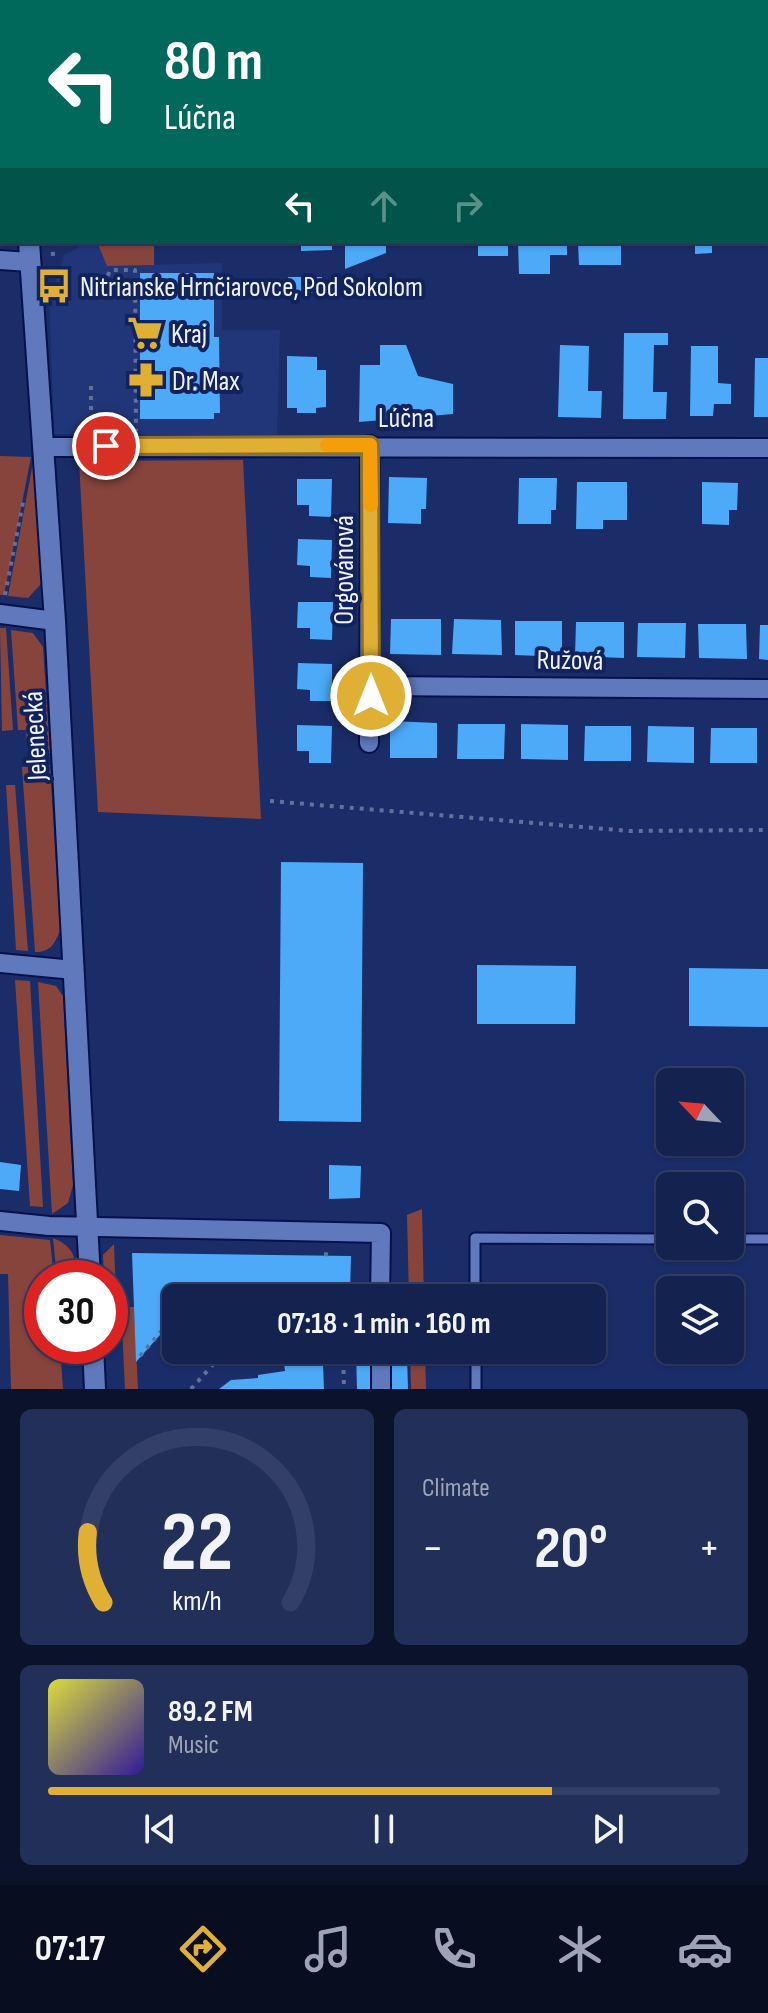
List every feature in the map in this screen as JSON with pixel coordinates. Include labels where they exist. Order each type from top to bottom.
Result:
[{"type":"street","points":[[0,260],[29,252]]},
{"type":"street","name":"Jelenecká","points":[[29,252],[55,621],[89,1260]]},
{"type":"street","name":"Lúčna","points":[[43,447],[370,445],[768,448]]},
{"type":"street","name":"Orgovánová","points":[[369,743],[370,445]]},
{"type":"street","points":[[2,608],[55,621]]},
{"type":"street","name":"Ružová","points":[[370,686],[768,689]]},
{"type":"street","points":[[0,963],[74,970]]},
{"type":"street","points":[[0,1221],[88,1227],[381,1233],[380,1284]]},
{"type":"street","points":[[94,1364],[95,1389]]},
{"type":"street","points":[[381,1364],[381,1389]]},
{"type":"lane","points":[[475,1284],[475,1238],[656,1239]]},
{"type":"lane","points":[[744,1239],[768,1239]]},
{"type":"lane","points":[[476,1364],[476,1389]]},
{"type":"path","points":[[104,285],[110,270],[135,270],[136,432]]},
{"type":"path","points":[[91,385],[91,431]]},
{"type":"path","points":[[78,431],[105,431]]},
{"type":"path","points":[[2,608],[25,494]]},
{"type":"path","points":[[270,801],[630,831],[768,830]]},
{"type":"path","points":[[324,1254],[333,1255]]},
{"type":"path","points":[[140,1356],[162,1330]]},
{"type":"path","points":[[191,1389],[213,1364]]},
{"type":"path","points":[[343,1364],[344,1389]]},
{"type":"shaded area","points":[[76,244],[98,244],[107,266],[222,263],[222,330],[280,330],[277,436],[54,434],[49,290],[54,286],[64,255],[78,248]]},
{"type":"shaded area","points":[[98,244],[154,244],[154,265],[107,266]]},
{"type":"shaded area","points":[[0,456],[31,457],[4,595],[0,595]]},
{"type":"shaded area","points":[[243,460],[261,819],[98,812],[79,461]]},
{"type":"shaded area","points":[[33,463],[41,584],[28,598],[8,596]]},
{"type":"shaded area","points":[[0,628],[6,628],[13,730],[2,731]]},
{"type":"shaded area","points":[[11,630],[33,633],[43,647],[50,753],[28,755],[26,730],[18,730]]},
{"type":"shaded area","points":[[50,765],[60,931],[51,946],[45,951],[35,952],[22,767]]},
{"type":"shaded area","points":[[6,785],[15,785],[28,951],[16,950]]},
{"type":"shaded area","points":[[15,980],[30,981],[43,1207],[30,1206]]},
{"type":"shaded area","points":[[38,982],[56,986],[63,996],[73,1185],[68,1203],[52,1214]]},
{"type":"shaded area","points":[[422,1209],[424,1284],[409,1284],[407,1215]]},
{"type":"shaded area","points":[[0,1235],[50,1240],[52,1260],[24,1260],[24,1364],[61,1364],[63,1389],[11,1389],[8,1274],[0,1274]]},
{"type":"shaded area","points":[[53,1238],[65,1245],[75,1260],[55,1260]]},
{"type":"shaded area","points":[[114,1244],[115,1260],[103,1260],[103,1255]]},
{"type":"shaded area","points":[[128,1307],[134,1307],[138,1389],[125,1389]]},
{"type":"shaded area","points":[[410,1364],[425,1364],[426,1389],[411,1389]]},
{"type":"building","points":[[301,244],[332,244],[332,250],[301,251]]},
{"type":"building","points":[[345,244],[386,244],[386,253],[345,269]]},
{"type":"building","points":[[478,244],[508,244],[508,256],[478,256]]},
{"type":"building","points":[[518,244],[567,244],[567,255],[550,255],[550,274],[519,274]]},
{"type":"building","points":[[578,244],[621,244],[621,265],[579,265]]},
{"type":"building","points":[[695,244],[712,244],[712,253],[695,254]]},
{"type":"building","points":[[140,273],[214,273],[214,337],[219,337],[220,413],[214,413],[214,419],[140,419]]},
{"type":"building","points":[[288,277],[322,277],[323,293],[288,293]]},
{"type":"building","points":[[624,333],[668,333],[668,345],[654,345],[653,392],[667,392],[666,419],[623,419]]},
{"type":"building","points":[[380,345],[406,345],[418,376],[453,384],[453,414],[359,422],[360,365],[380,365]]},
{"type":"building","points":[[560,345],[589,346],[588,391],[602,391],[601,418],[558,417]]},
{"type":"building","points":[[691,346],[718,346],[718,383],[731,384],[731,404],[714,404],[713,416],[690,416]]},
{"type":"building","points":[[287,356],[317,357],[317,370],[326,370],[326,407],[316,408],[316,413],[297,413],[297,408],[287,408]]},
{"type":"building","points":[[755,358],[768,358],[768,417],[754,417]]},
{"type":"building","points":[[389,477],[427,478],[426,509],[421,509],[421,524],[388,523]]},
{"type":"building","points":[[519,478],[557,478],[556,510],[551,510],[551,524],[518,524]]},
{"type":"building","points":[[297,479],[332,479],[331,517],[309,516],[309,505],[297,505]]},
{"type":"building","points":[[577,482],[627,482],[627,520],[603,520],[603,529],[576,529]]},
{"type":"building","points":[[702,482],[738,483],[737,510],[729,510],[729,525],[702,524]]},
{"type":"building","points":[[298,539],[332,540],[331,578],[310,577],[310,566],[297,565]]},
{"type":"building","points":[[298,602],[333,602],[332,640],[310,639],[310,628],[297,628]]},
{"type":"building","points":[[391,619],[441,619],[441,655],[390,654]]},
{"type":"building","points":[[454,619],[501,620],[502,655],[452,654]]},
{"type":"building","points":[[515,621],[562,621],[562,657],[515,655]]},
{"type":"building","points":[[576,622],[624,622],[624,658],[575,656]]},
{"type":"building","points":[[638,623],[686,623],[685,658],[637,657]]},
{"type":"building","points":[[698,624],[746,624],[747,659],[699,658]]},
{"type":"building","points":[[760,625],[768,625],[768,660],[759,659]]},
{"type":"building","points":[[298,663],[332,664],[332,701],[310,701],[310,690],[297,689]]},
{"type":"building","points":[[390,721],[437,723],[437,758],[390,758]]},
{"type":"building","points":[[458,724],[505,724],[504,759],[457,759]]},
{"type":"building","points":[[521,724],[568,725],[568,760],[521,759]]},
{"type":"building","points":[[297,725],[332,726],[331,763],[309,763],[309,751],[297,751]]},
{"type":"building","points":[[585,726],[631,726],[631,761],[584,761]]},
{"type":"building","points":[[648,726],[694,727],[694,763],[647,762]]},
{"type":"building","points":[[711,728],[757,728],[757,763],[710,763]]},
{"type":"building","points":[[281,862],[363,863],[361,1122],[279,1121]]},
{"type":"building","points":[[477,965],[576,966],[575,1024],[477,1024]]},
{"type":"building","points":[[689,968],[768,969],[768,1027],[689,1026]]},
{"type":"building","points":[[0,1162],[21,1165],[19,1191],[0,1189]]},
{"type":"building","points":[[329,1165],[361,1166],[360,1198],[329,1199]]},
{"type":"building","points":[[132,1253],[351,1256],[350,1284],[162,1284],[162,1333],[136,1362]]},
{"type":"building","points":[[284,1364],[323,1365],[324,1389],[219,1389],[231,1380],[258,1378],[258,1375],[285,1371]]},
{"type":"building","points":[[356,1364],[372,1364],[373,1389],[357,1389]]},
{"type":"building","points":[[390,1364],[407,1364],[408,1389],[391,1389]]},
{"type":"slow traffic","points":[[327,445],[370,445],[371,505]]},
{"type":"place","name":"Nitrianske Hrnčiarovce, Pod Sokolom","points":[[54,286]]},
{"type":"place","name":"Kraj","points":[[145,333]]},
{"type":"place","name":"Dr. Max","points":[[146,380]]},
{"type":"route","points":[[106,446],[370,445],[371,696]]}]
